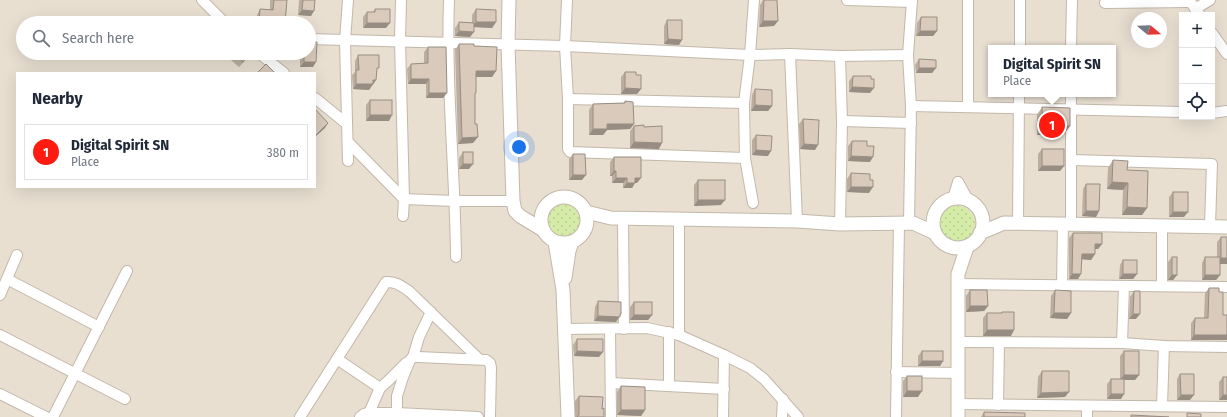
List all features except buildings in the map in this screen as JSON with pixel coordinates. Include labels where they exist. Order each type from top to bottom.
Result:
[{"type":"street","points":[[202,0],[218,16]]},
{"type":"street","points":[[348,0],[345,41],[348,161]]},
{"type":"street","points":[[401,0],[400,41],[404,200],[403,216]]},
{"type":"street","points":[[449,0],[447,43],[455,201],[456,257]]},
{"type":"street","points":[[509,0],[508,44],[513,201],[515,211],[520,216],[543,230],[548,237],[556,242],[564,243],[572,242],[580,237],[586,227],[588,219],[584,206],[574,199],[564,197],[551,201],[543,211],[541,217],[543,230]]},
{"type":"street","points":[[567,0],[565,46],[568,99],[568,149],[573,153],[745,158]]},
{"type":"street","points":[[753,203],[745,158],[744,103],[750,55],[754,0]]},
{"type":"street","points":[[847,0],[912,1],[908,55],[911,123],[907,223],[896,372],[896,417]]},
{"type":"street","points":[[968,0],[968,107]]},
{"type":"street","points":[[1020,0],[1020,45]]},
{"type":"street","points":[[1072,0],[1072,45]]},
{"type":"street","points":[[1105,3],[1193,7],[1210,0]]},
{"type":"street","points":[[1215,37],[1227,54]]},
{"type":"street","points":[[316,39],[565,46],[750,55],[908,55]]},
{"type":"street","points":[[790,54],[797,221]]},
{"type":"street","points":[[840,56],[842,121],[840,224]]},
{"type":"street","points":[[268,60],[283,72]]},
{"type":"street","points":[[1018,224],[1019,97]]},
{"type":"street","points":[[1062,285],[1071,160],[1071,97]]},
{"type":"street","points":[[316,99],[347,124]]},
{"type":"street","points":[[568,99],[744,103]]},
{"type":"street","points":[[911,106],[1179,112]]},
{"type":"street","points":[[1215,113],[1227,111]]},
{"type":"street","points":[[842,121],[911,123]]},
{"type":"street","points":[[348,142],[404,200],[513,201]]},
{"type":"street","points":[[1071,160],[1212,164],[1210,226]]},
{"type":"street","points":[[960,198],[968,200],[979,210],[982,217],[982,225],[980,233],[975,241],[967,246],[957,248],[948,246],[940,241],[935,233],[933,224],[935,214],[942,204],[953,199],[960,198]]},
{"type":"street","points":[[979,210],[1004,223],[1018,224],[1227,227]]},
{"type":"street","points":[[520,216],[543,211]]},
{"type":"street","points":[[586,212],[617,219],[797,221],[840,224],[907,223],[935,214]]},
{"type":"street","points":[[583,233],[617,219]]},
{"type":"street","points":[[617,219],[624,328]]},
{"type":"street","points":[[679,220],[679,335]]},
{"type":"street","points":[[907,223],[935,233]]},
{"type":"street","points":[[980,233],[1004,223]]},
{"type":"street","points":[[1162,226],[1162,286]]},
{"type":"street","points":[[556,242],[563,290],[568,417]]},
{"type":"street","points":[[563,290],[569,250],[572,242]]},
{"type":"street","points":[[948,246],[958,279]]},
{"type":"street","points":[[967,246],[958,279],[958,411],[998,405],[1162,406],[1225,410]]},
{"type":"street","points":[[0,295],[17,255]]},
{"type":"street","points":[[53,417],[127,271]]},
{"type":"street","points":[[7,279],[99,327]]},
{"type":"street","points":[[958,279],[1062,285],[1227,287]]},
{"type":"street","points":[[300,417],[386,282],[391,281],[410,292],[478,359]]},
{"type":"street","points":[[1122,343],[1124,286]]},
{"type":"street","points":[[397,415],[397,396],[419,337],[431,312]]},
{"type":"street","points":[[610,328],[611,417]]},
{"type":"street","points":[[565,329],[647,328],[679,335],[750,368],[764,379],[798,417]]},
{"type":"street","points":[[669,332],[669,386]]},
{"type":"street","points":[[0,335],[125,399]]},
{"type":"street","points":[[958,342],[1122,343],[1164,346],[1227,347]]},
{"type":"street","points":[[998,405],[999,342]]},
{"type":"street","points":[[1162,406],[1164,346]]},
{"type":"street","points":[[723,417],[724,355]]},
{"type":"street","points":[[364,415],[380,388],[411,359],[418,356],[478,359],[486,360],[490,363],[490,417]]},
{"type":"street","points":[[337,359],[380,388]]},
{"type":"street","points":[[896,372],[958,373]]},
{"type":"street","points":[[611,383],[724,389]]},
{"type":"street","points":[[1,397],[46,417]]},
{"type":"street","points":[[782,417],[783,399]]},
{"type":"street","points":[[1087,406],[1087,417]]},
{"type":"street","points":[[364,415],[478,417]]},
{"type":"shaded area","points":[[0,0],[1227,0],[1227,417],[0,417]]},
{"type":"green space","points":[[566,202],[575,207],[579,213],[579,227],[575,233],[566,238],[558,238],[549,233],[545,227],[544,216],[549,207],[555,203]]},
{"type":"green space","points":[[961,206],[970,211],[974,217],[974,231],[970,237],[961,242],[953,242],[944,237],[940,231],[939,220],[944,211],[950,207]]},
{"type":"place","name":"Digital Spirit SN","points":[[1052,125]]}]
